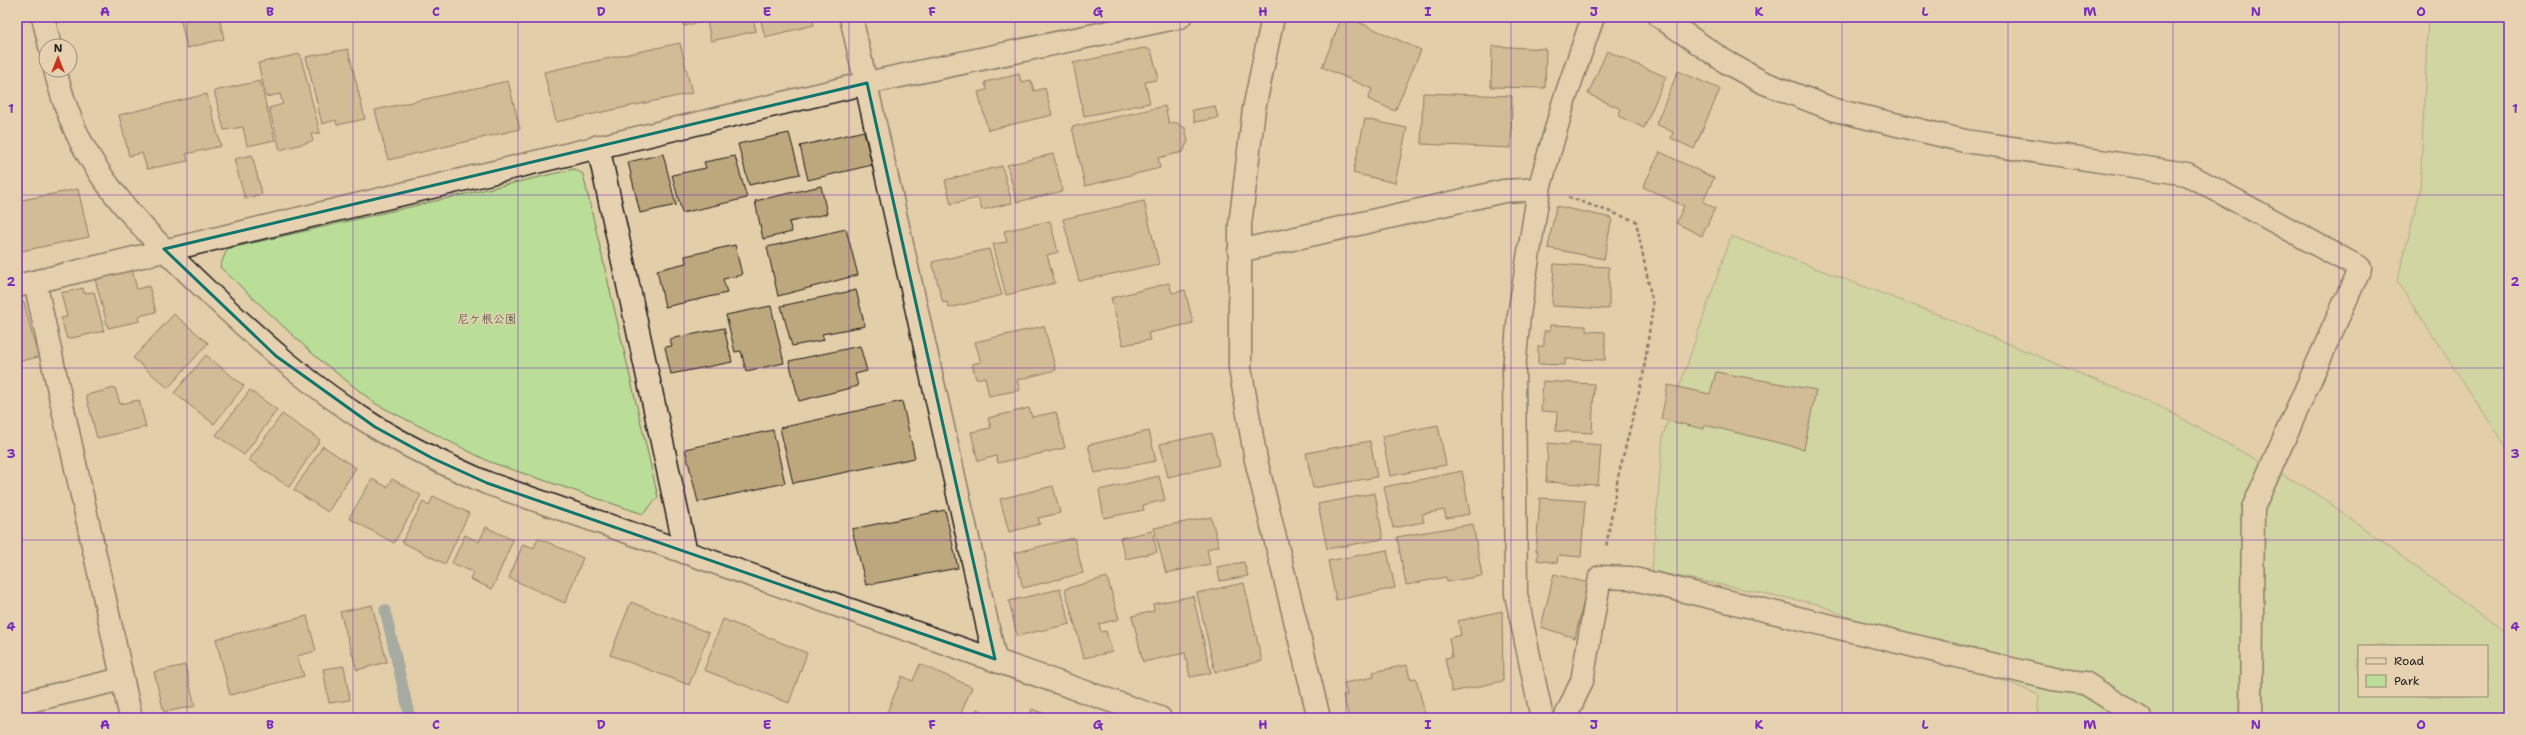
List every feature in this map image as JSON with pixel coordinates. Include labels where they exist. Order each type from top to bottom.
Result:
[{"type":"street","points":[[43,17],[48,38]]},
{"type":"street","points":[[851,17],[995,659]]},
{"type":"street","points":[[131,718],[26,284],[164,249],[867,83],[1180,17]]},
{"type":"street","points":[[1273,17],[1254,109],[1240,225],[1240,368],[1256,460],[1319,718]]},
{"type":"street","points":[[1542,718],[1516,594],[1514,369],[1519,315],[1539,188],[1564,101],[1593,17]]},
{"type":"street","points":[[1660,17],[1726,62],[1762,82],[1835,110],[1966,142],[2187,174],[2360,268],[2253,508],[2251,718]]},
{"type":"street","points":[[57,78],[70,120],[92,162],[121,200],[164,249],[276,356],[330,397],[375,427],[432,458],[487,483],[995,659],[1160,718]]},
{"type":"street","points":[[598,146],[686,553]]},
{"type":"street","points":[[1239,251],[1504,191],[1539,188]]},
{"type":"street","points":[[1565,718],[1582,681],[1600,578],[1630,578],[2053,679],[2085,684],[2140,718]]},
{"type":"street","points":[[17,704],[122,679]]},
{"type":"path","points":[[1539,188],[1561,194],[1636,221],[1653,305],[1643,376],[1618,477],[1600,578]]},
{"type":"highlighted area","points":[[867,83],[995,659],[487,483],[432,458],[375,427],[276,356],[164,249]]},
{"type":"green space","points":[[2428,17],[2509,17],[2509,451],[2397,282],[2420,191]]},
{"type":"green space","name":"尼ケ根公園","points":[[574,169],[583,174],[658,497],[643,514],[490,462],[376,404],[314,355],[220,267],[227,249]]},
{"type":"green space","points":[[1731,236],[1934,313],[2161,407],[2316,493],[2509,636],[2509,718],[2037,718],[2039,695],[1817,604],[1652,571],[1663,435]]},
{"type":"building","points":[[180,17],[219,17],[224,39],[187,48]]},
{"type":"building","points":[[681,17],[753,17],[756,31],[711,41],[707,21],[684,26]]},
{"type":"building","points":[[760,17],[812,17],[814,25],[765,37]]},
{"type":"building","points":[[1342,17],[1347,17],[1421,50],[1395,111],[1368,99],[1372,89],[1322,67]]},
{"type":"building","points":[[680,43],[692,93],[556,122],[544,72]]},
{"type":"building","points":[[1492,46],[1546,49],[1545,88],[1491,87]]},
{"type":"building","points":[[1144,48],[1151,50],[1158,75],[1156,80],[1145,82],[1150,103],[1084,116],[1073,63]]},
{"type":"building","points":[[348,49],[365,119],[337,125],[336,120],[322,124],[306,57]]},
{"type":"building","points":[[1607,51],[1666,77],[1644,128],[1618,116],[1621,109],[1588,94]]},
{"type":"building","points":[[300,54],[320,133],[311,134],[313,141],[280,150],[269,108],[283,104],[280,94],[266,97],[258,63]]},
{"type":"building","points":[[1678,71],[1720,89],[1694,149],[1671,138],[1673,132],[1656,124]]},
{"type":"building","points":[[1019,74],[1021,82],[1031,80],[1034,91],[1045,88],[1052,115],[988,130],[978,92],[987,90],[985,82]]},
{"type":"building","points":[[260,81],[275,140],[247,146],[243,127],[224,130],[214,91]]},
{"type":"building","points":[[508,81],[520,129],[388,160],[375,110]]},
{"type":"building","points":[[1423,93],[1512,96],[1511,148],[1421,144]]},
{"type":"building","points":[[207,94],[221,146],[186,154],[188,161],[147,169],[142,153],[129,156],[119,115]]},
{"type":"building","points":[[1165,106],[1169,124],[1175,122],[1185,128],[1188,141],[1183,152],[1158,158],[1160,168],[1085,186],[1072,127]]},
{"type":"building","points":[[1215,106],[1218,118],[1195,122],[1192,110]]},
{"type":"building","points":[[1365,119],[1407,128],[1395,183],[1353,173]]},
{"type":"building","points":[[864,131],[872,165],[808,180],[800,146]]},
{"type":"building","points":[[789,133],[800,174],[749,185],[738,144]]},
{"type":"building","points":[[1660,152],[1714,178],[1703,202],[1715,208],[1702,236],[1676,223],[1684,206],[1643,187]]},
{"type":"building","points":[[663,154],[676,205],[640,213],[628,162]]},
{"type":"building","points":[[1053,154],[1063,191],[1017,202],[1007,165]]},
{"type":"building","points":[[252,155],[262,194],[245,199],[234,159]]},
{"type":"building","points":[[735,156],[747,198],[682,213],[672,175],[706,168],[704,162]]},
{"type":"building","points":[[1002,166],[1012,203],[982,210],[978,198],[951,204],[945,180]]},
{"type":"building","points":[[821,186],[827,214],[789,222],[792,232],[763,239],[755,201]]},
{"type":"building","points":[[78,189],[89,237],[17,252],[17,201]]},
{"type":"building","points":[[1144,201],[1159,264],[1079,281],[1063,219]]},
{"type":"building","points":[[1556,206],[1612,218],[1604,259],[1548,248]]},
{"type":"building","points":[[1050,221],[1058,252],[1047,255],[1055,283],[1006,295],[993,244],[1007,242],[1004,231]]},
{"type":"building","points":[[846,229],[858,275],[778,296],[767,247]]},
{"type":"building","points":[[735,245],[742,275],[723,279],[727,293],[665,307],[657,270],[686,263],[685,256]]},
{"type":"building","points":[[989,249],[1002,295],[949,308],[947,302],[943,303],[932,262]]},
{"type":"building","points":[[1554,264],[1609,267],[1609,309],[1552,306]]},
{"type":"building","points":[[131,266],[137,289],[149,286],[156,312],[139,316],[140,321],[108,328],[94,275]]},
{"type":"building","points":[[1169,283],[1172,293],[1185,290],[1193,323],[1148,333],[1150,340],[1123,345],[1111,298]]},
{"type":"building","points":[[83,288],[84,293],[94,292],[104,331],[67,339],[61,318],[67,317],[61,293]]},
{"type":"building","points":[[856,290],[865,326],[822,334],[824,340],[792,346],[781,306]]},
{"type":"building","points":[[24,302],[38,357],[17,362],[17,304]]},
{"type":"building","points":[[771,306],[784,363],[746,371],[741,351],[735,352],[726,315]]},
{"type":"building","points":[[174,314],[208,343],[168,388],[133,358]]},
{"type":"building","points":[[1550,325],[1586,326],[1586,331],[1605,332],[1605,360],[1565,359],[1565,365],[1538,364],[1538,346],[1544,346],[1544,331],[1550,331]]},
{"type":"building","points":[[1044,326],[1056,370],[1017,380],[1020,390],[989,396],[985,377],[976,379],[972,364],[981,362],[975,342]]},
{"type":"building","points":[[724,328],[732,362],[671,374],[665,347],[672,346],[670,339]]},
{"type":"building","points":[[860,346],[867,371],[855,374],[858,386],[799,401],[789,361]]},
{"type":"building","points":[[206,355],[244,386],[214,424],[174,393]]},
{"type":"building","points":[[1716,372],[1816,390],[1804,449],[1705,425],[1704,429],[1661,419],[1668,385],[1710,394]]},
{"type":"building","points":[[1543,381],[1594,384],[1592,433],[1556,431],[1557,412],[1541,411]]},
{"type":"building","points":[[115,388],[120,404],[139,400],[146,427],[97,438],[86,395]]},
{"type":"building","points":[[250,390],[277,410],[244,455],[216,435]]},
{"type":"building","points":[[902,401],[915,458],[793,483],[780,428]]},
{"type":"building","points":[[1029,408],[1032,417],[1056,412],[1065,448],[998,463],[996,456],[978,461],[971,432],[991,428],[988,418]]},
{"type":"building","points":[[282,414],[320,440],[289,487],[249,460]]},
{"type":"building","points":[[1438,425],[1446,465],[1390,476],[1382,436]]},
{"type":"building","points":[[773,430],[785,483],[698,502],[685,449]]},
{"type":"building","points":[[1149,431],[1156,461],[1095,473],[1088,445]]},
{"type":"building","points":[[1212,433],[1219,465],[1168,477],[1160,444]]},
{"type":"building","points":[[1370,441],[1377,477],[1313,488],[1306,453]]},
{"type":"building","points":[[1570,442],[1601,445],[1598,485],[1546,482],[1548,443],[1569,445]]},
{"type":"building","points":[[323,446],[356,468],[328,512],[294,490]]},
{"type":"building","points":[[1462,471],[1470,514],[1446,518],[1444,510],[1422,514],[1424,522],[1393,528],[1384,487]]},
{"type":"building","points":[[1159,476],[1165,500],[1143,505],[1144,510],[1104,518],[1099,490]]},
{"type":"building","points":[[372,479],[387,487],[392,479],[421,495],[394,543],[349,518]]},
{"type":"building","points":[[1053,486],[1060,513],[1038,518],[1040,524],[1009,532],[1000,499]]},
{"type":"building","points":[[1375,493],[1383,539],[1327,549],[1318,504]]},
{"type":"building","points":[[433,496],[469,513],[445,564],[402,542],[423,502],[429,506]]},
{"type":"building","points":[[1540,498],[1585,501],[1581,557],[1558,555],[1557,563],[1537,560],[1538,551],[1536,551]]},
{"type":"building","points":[[945,510],[958,568],[866,585],[852,529]]},
{"type":"building","points":[[1211,517],[1219,546],[1207,549],[1210,564],[1166,573],[1154,528]]},
{"type":"building","points":[[1473,524],[1482,576],[1447,582],[1446,577],[1406,585],[1397,537]]},
{"type":"building","points":[[486,527],[513,540],[492,589],[470,579],[473,572],[452,563],[465,535],[479,542]]},
{"type":"building","points":[[1152,531],[1157,552],[1126,559],[1120,538]]},
{"type":"building","points":[[538,538],[583,558],[565,603],[509,578],[523,544],[534,548]]},
{"type":"building","points":[[1074,538],[1083,573],[1023,588],[1014,553]]},
{"type":"building","points":[[1387,550],[1395,588],[1336,600],[1328,561]]},
{"type":"building","points":[[1244,562],[1248,576],[1220,581],[1217,567]]},
{"type":"building","points":[[1554,574],[1588,583],[1575,638],[1541,627]]},
{"type":"building","points":[[1107,577],[1119,619],[1099,624],[1101,632],[1106,631],[1112,652],[1084,658],[1065,589]]},
{"type":"building","points":[[1244,583],[1262,661],[1215,672],[1197,593]]},
{"type":"building","points":[[1060,589],[1070,624],[1017,636],[1009,601]]},
{"type":"building","points":[[1193,596],[1211,673],[1190,677],[1185,653],[1143,662],[1132,616],[1154,611],[1153,604]]},
{"type":"building","points":[[631,602],[709,633],[689,685],[610,655]]},
{"type":"building","points":[[372,605],[387,662],[357,670],[340,612]]},
{"type":"building","points":[[1502,611],[1503,681],[1452,692],[1445,658],[1452,657],[1449,638],[1461,635],[1458,621]]},
{"type":"building","points":[[307,616],[316,651],[297,656],[304,676],[230,695],[216,639]]},
{"type":"building","points":[[723,619],[807,653],[789,703],[704,670]]},
{"type":"building","points":[[920,664],[972,687],[959,718],[893,718],[886,715],[902,676],[913,681]]},
{"type":"building","points":[[185,665],[195,706],[164,712],[154,672]]},
{"type":"building","points":[[1407,665],[1410,679],[1416,678],[1426,718],[1349,718],[1343,695],[1347,695],[1344,683],[1374,677],[1373,672]]},
{"type":"building","points":[[344,666],[350,700],[329,703],[323,669]]},
{"type":"building","points":[[977,709],[999,718],[973,718]]},
{"type":"building","points":[[1032,709],[1055,718],[1029,718]]},
{"type":"waterway","points":[[385,610],[410,718]]}]
